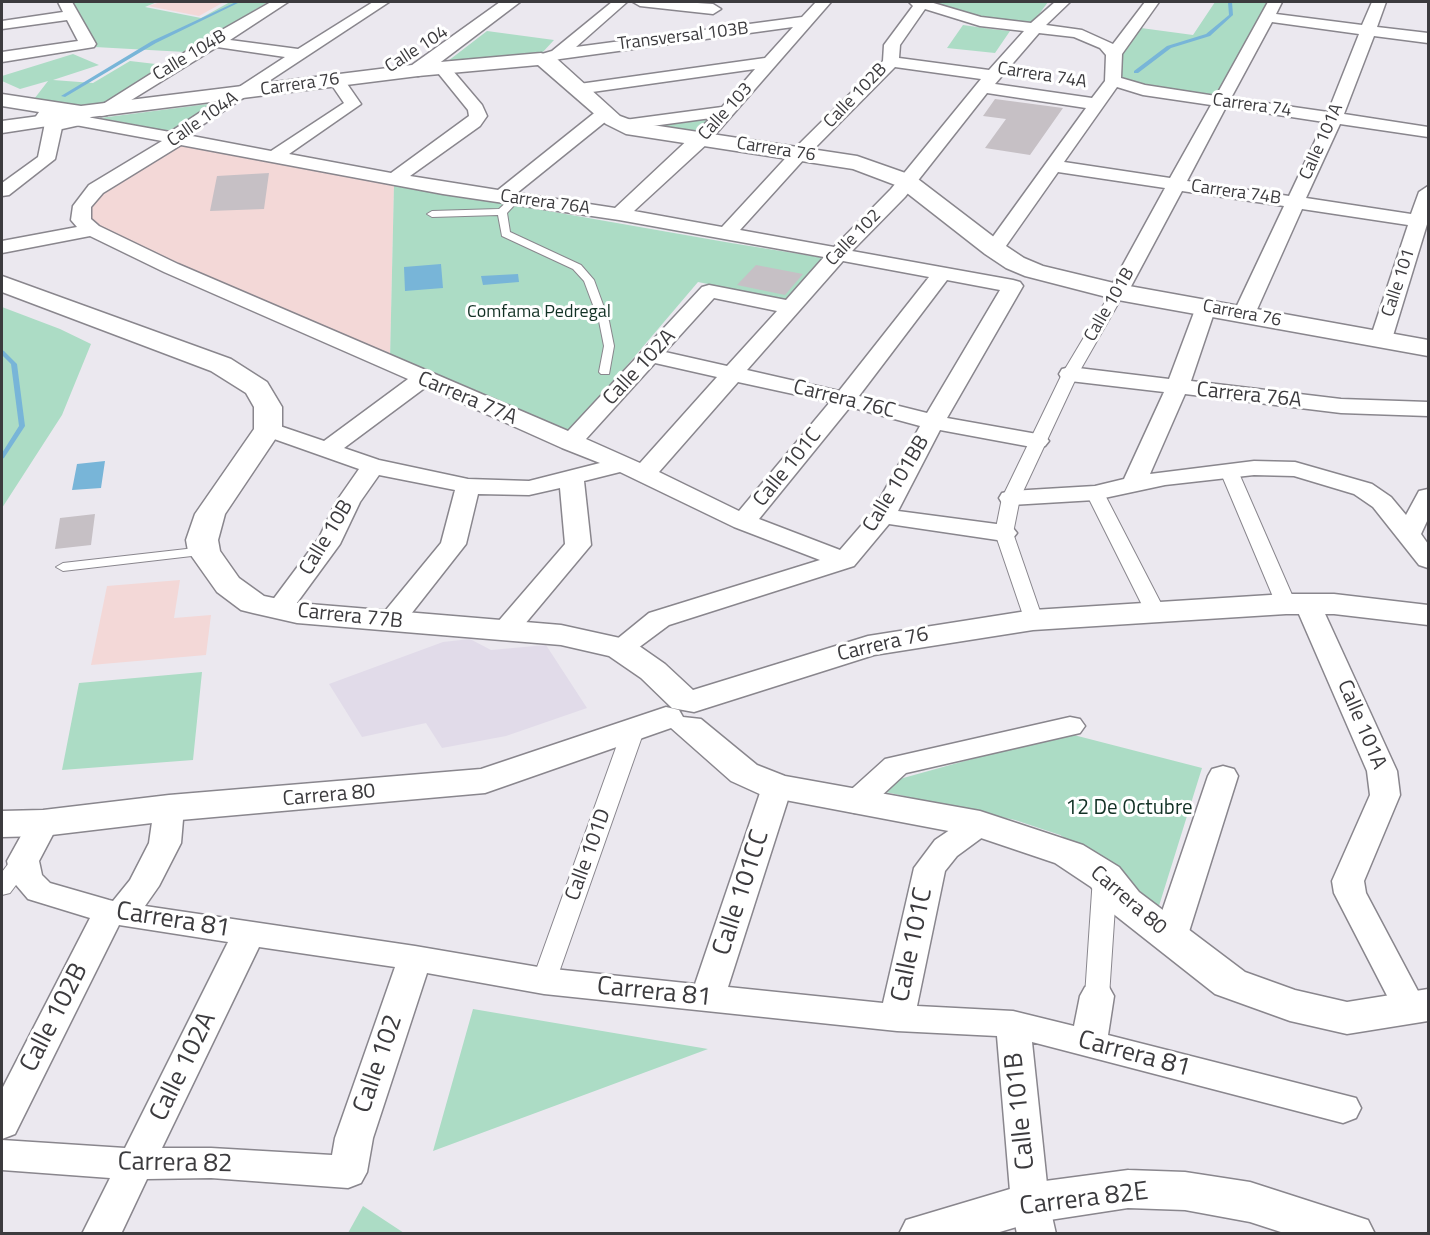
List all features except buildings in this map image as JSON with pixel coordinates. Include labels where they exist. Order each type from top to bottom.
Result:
[{"type":"street","name":"Calle 104B","points":[[64,116],[212,42],[281,2]]},
{"type":"street","name":"Calle 104A","points":[[92,230],[81,220],[82,206],[96,189],[178,139],[179,132],[224,98],[301,54],[382,2]]},
{"type":"street","name":"Calle 104","points":[[376,75],[404,62],[486,2]]},
{"type":"street","name":"Calle 104","points":[[418,70],[512,2]]},
{"type":"street","points":[[549,56],[620,2]]},
{"type":"street","points":[[640,2],[717,5]]},
{"type":"street","name":"Calle 103","points":[[619,214],[702,139],[824,2]]},
{"type":"street","points":[[920,2],[980,21],[1036,27],[1094,39],[1106,45],[1114,54]]},
{"type":"street","name":"Calle 102B","points":[[726,234],[800,153],[891,62],[892,45],[920,2]]},
{"type":"street","name":"Calle 102","points":[[634,469],[732,374],[838,252],[906,181],[988,81],[1036,27],[1063,2]]},
{"type":"street","points":[[1000,241],[1113,81],[1114,54],[1152,2]]},
{"type":"street","name":"Calle 101A","points":[[1244,314],[1334,118],[1379,2]]},
{"type":"street","points":[[680,39],[717,5]]},
{"type":"street","points":[[2,25],[68,8],[88,44],[2,57]]},
{"type":"street","points":[[1271,9],[1367,30],[1428,38]]},
{"type":"street","name":"Calle 101B","points":[[1033,620],[1004,533],[1011,498],[1070,374],[1118,292],[1271,9]]},
{"type":"street","name":"Transversal 103B","points":[[549,56],[807,21]]},
{"type":"street","points":[[212,42],[301,54]]},
{"type":"street","name":"Carrera 76","points":[[2,100],[64,116],[224,98],[376,75],[549,56],[550,63],[613,119],[649,133],[857,163],[906,181],[977,234],[1000,241],[1015,263],[1034,271],[1118,292],[1428,348]]},
{"type":"street","points":[[578,89],[771,62]]},
{"type":"street","name":"Carrera 74A","points":[[891,62],[1095,104]]},
{"type":"street","points":[[394,179],[474,122],[478,116],[476,109],[442,68]]},
{"type":"street","points":[[273,157],[353,104],[337,81]]},
{"type":"street","name":"Carrera 74","points":[[1113,81],[1143,90],[1428,132]]},
{"type":"street","points":[[506,203],[613,119],[728,111]]},
{"type":"street","points":[[2,127],[64,116]]},
{"type":"street","points":[[2,191],[46,159],[64,116]]},
{"type":"street","name":"Carrera 76A","points":[[64,116],[394,179],[506,203],[619,214],[838,252],[1013,286]]},
{"type":"street","name":"Carrera 74B","points":[[1052,166],[1295,202],[1421,228]]},
{"type":"street","name":"Calle 101","points":[[1381,339],[1421,228],[1428,192]]},
{"type":"street","points":[[2,247],[92,230]]},
{"type":"street","name":"Carrera 77A","points":[[92,230],[171,268],[422,379],[634,469],[743,522],[845,561]]},
{"type":"street","name":"Calle 101C","points":[[743,522],[845,399],[943,272]]},
{"type":"street","points":[[2,284],[222,365],[257,388],[268,407],[268,429],[210,514],[204,529],[204,551]]},
{"type":"street","name":"Calle 101BB","points":[[845,561],[883,516],[933,422],[1013,286]]},
{"type":"street","name":"Calle 102A","points":[[570,443],[652,356],[709,291],[790,307]]},
{"type":"street","points":[[1136,485],[1136,478],[1177,388],[1206,307]]},
{"type":"street","name":"Carrera 76C","points":[[652,356],[845,399],[933,422],[1037,441]]},
{"type":"street","name":"Carrera 76A","points":[[1070,374],[1341,406],[1428,409]]},
{"type":"street","points":[[326,450],[422,379]]},
{"type":"street","points":[[268,429],[373,466],[468,486],[529,488],[571,478],[634,469]]},
{"type":"street","name":"Calle 10B","points":[[279,609],[332,539],[348,502],[373,466]]},
{"type":"street","points":[[1011,498],[1095,493],[1165,478],[1254,468],[1295,470],[1363,489],[1382,502],[1417,537],[1428,560]]},
{"type":"street","name":"Calle 101A","points":[[1229,471],[1382,771],[1385,795],[1348,881],[1350,893],[1419,1007]]},
{"type":"street","points":[[504,631],[578,545],[571,478]]},
{"type":"street","points":[[390,622],[453,544],[468,486]]},
{"type":"street","points":[[1095,493],[1155,611]]},
{"type":"street","points":[[1417,537],[1428,496]]},
{"type":"street","points":[[883,516],[1004,533]]},
{"type":"street","name":"Carrera 77B","points":[[204,551],[228,585],[253,603],[279,609],[390,622],[561,634],[620,648],[653,671],[680,719]]},
{"type":"street","points":[[620,648],[659,619],[845,561]]},
{"type":"street","name":"Carrera 76","points":[[680,719],[736,689],[868,646],[938,633],[1033,620],[1155,611],[1297,605],[1334,604],[1428,615]]},
{"type":"street","name":"Carrera 80","points":[[2,824],[43,824],[169,808],[334,796],[485,781],[680,719],[744,773],[777,787],[980,824],[1069,854],[1105,877],[1125,902],[1230,982],[1290,1005],[1347,1018],[1419,1007]]},
{"type":"street","name":"Calle 101D","points":[[544,981],[680,719]]},
{"type":"street","points":[[855,802],[896,766],[1071,726]]},
{"type":"street","points":[[1170,938],[1223,776]]},
{"type":"street","name":"Calle 101CC","points":[[707,999],[777,787]]},
{"type":"street","name":"Calle 102B","points":[[2,1124],[115,913],[142,886],[165,843],[169,808]]},
{"type":"street","points":[[2,887],[23,861],[43,824]]},
{"type":"street","name":"Calle 101C","points":[[897,1018],[930,868],[946,848],[980,824]]},
{"type":"street","name":"Carrera 81","points":[[23,861],[27,879],[39,891],[115,913],[414,958],[544,981],[897,1018],[1013,1024],[1343,1108]]},
{"type":"street","points":[[1089,1043],[1097,996],[1105,877]]},
{"type":"street","name":"Calle 102A","points":[[101,1233],[249,933]]},
{"type":"street","name":"Calle 102","points":[[348,1172],[354,1138],[414,958]]},
{"type":"street","name":"Calle 101B","points":[[1013,1024],[1033,1218]]},
{"type":"street","name":"Carrera 82","points":[[2,1155],[136,1164],[211,1163],[348,1172]]},
{"type":"street","name":"Carrera 82E","points":[[923,1233],[1033,1218],[1128,1189],[1185,1191],[1250,1202],[1351,1233]]},
{"type":"lane","points":[[432,214],[506,203],[505,234],[577,267],[589,280],[604,321],[609,346],[605,372]]},
{"type":"lane","points":[[63,567],[204,551]]},
{"type":"shaded area","points":[[161,2],[224,2],[199,16],[148,6]]},
{"type":"shaded area","points":[[180,144],[394,184],[390,359],[104,234],[88,217],[90,208],[102,191]]},
{"type":"shaded area","points":[[180,580],[174,618],[211,615],[206,655],[91,665],[107,586]]},
{"type":"shaded area","points":[[470,639],[491,650],[546,645],[587,708],[506,736],[442,748],[426,723],[362,737],[329,684],[443,642]]},
{"type":"green space","points":[[64,2],[157,2],[145,7],[201,18],[230,2],[268,2],[185,52],[95,47],[83,28],[62,10]]},
{"type":"green space","points":[[929,2],[1048,2],[1031,25],[987,20],[927,4]]},
{"type":"green space","points":[[1215,2],[1269,2],[1216,98],[1144,87],[1121,79],[1122,55],[1141,28],[1193,35]]},
{"type":"green space","points":[[963,25],[1010,31],[995,53],[947,48]]},
{"type":"green space","points":[[487,31],[554,40],[542,53],[448,61]]},
{"type":"green space","points":[[73,54],[99,65],[53,80],[93,83],[130,61],[164,65],[130,86],[113,102],[69,109],[31,103],[48,81],[20,89],[2,81],[2,76]]},
{"type":"green space","points":[[213,104],[173,132],[100,118]]},
{"type":"green space","points":[[717,114],[693,139],[630,125]]},
{"type":"green space","name":"Comfama Pedregal","points":[[394,184],[831,259],[798,302],[698,282],[567,436],[390,359]]},
{"type":"green space","points":[[2,307],[60,329],[91,344],[62,415],[2,508]]},
{"type":"green space","points":[[202,672],[193,760],[62,770],[79,683]]},
{"type":"green space","name":"12 De Octubre","points":[[1066,733],[1202,768],[1158,909],[1124,876],[1060,835],[1015,820],[867,788]]},
{"type":"green space","points":[[473,1009],[708,1049],[433,1151]]},
{"type":"green space","points":[[363,1206],[404,1233],[348,1233]]},
{"type":"water","points":[[441,264],[443,288],[405,291],[404,267]]},
{"type":"water","points":[[518,274],[519,282],[483,285],[481,276]]},
{"type":"water","points":[[105,461],[101,488],[72,490],[77,464]]},
{"type":"waterway","points":[[63,96],[154,42],[238,2]]},
{"type":"waterway","points":[[1136,72],[1169,47],[1208,35],[1231,15],[1230,2]]},
{"type":"waterway","points":[[2,352],[14,364],[22,426],[2,457]]}]
